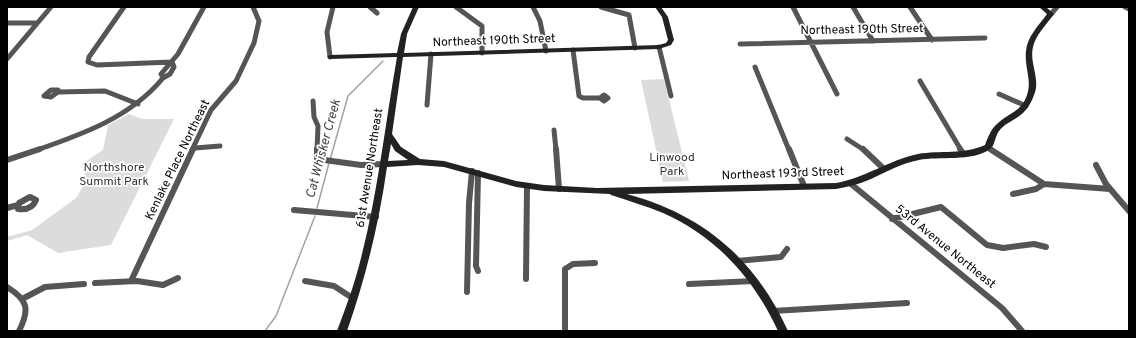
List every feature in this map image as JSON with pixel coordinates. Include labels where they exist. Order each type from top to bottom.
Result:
[{"type":"street","points":[[7,59],[50,7]]},
{"type":"street","points":[[124,7],[89,57],[88,62],[91,64],[172,62]]},
{"type":"street","points":[[7,160],[106,122],[138,104],[151,94],[163,78],[161,74],[165,67],[172,62],[204,7]]},
{"type":"street","name":"Kenlake Place Northeast","points":[[131,281],[195,148],[211,110],[216,102],[237,80],[254,43],[258,21],[253,7]]},
{"type":"street","points":[[330,57],[326,36],[333,7]]},
{"type":"street","points":[[370,7],[376,13]]},
{"type":"street","name":"61st Avenue Northeast","points":[[342,331],[354,299],[376,217],[404,33],[416,7]]},
{"type":"street","points":[[456,7],[482,26],[482,53]]},
{"type":"street","points":[[533,7],[540,21],[546,51]]},
{"type":"street","points":[[602,7],[629,15],[636,48]]},
{"type":"street","points":[[658,7],[665,17],[671,40],[669,44],[659,47],[671,96]]},
{"type":"street","points":[[793,7],[837,94]]},
{"type":"street","points":[[853,7],[873,41]]},
{"type":"street","points":[[910,7],[932,40]]},
{"type":"street","points":[[1042,7],[1051,14]]},
{"type":"street","points":[[1057,7],[1032,41],[1029,51],[1034,83],[1026,106],[1021,113],[1000,125],[988,147],[1044,184],[1110,189]]},
{"type":"street","points":[[1125,7],[1129,9]]},
{"type":"street","points":[[7,23],[37,24]]},
{"type":"street","name":"Northeast 190th Street","points":[[740,44],[985,38]]},
{"type":"street","name":"Northeast 190th Street","points":[[330,57],[659,47]]},
{"type":"street","points":[[573,50],[579,96],[583,98],[600,98]]},
{"type":"street","points":[[427,105],[432,54]]},
{"type":"street","points":[[755,67],[804,186]]},
{"type":"street","points":[[920,81],[931,96],[945,125],[963,153]]},
{"type":"street","points":[[58,92],[105,91],[138,104]]},
{"type":"street","points":[[999,94],[1026,106]]},
{"type":"street","points":[[313,101],[314,117],[318,126],[317,160],[361,165],[384,164]]},
{"type":"street","points":[[554,130],[559,189]]},
{"type":"street","points":[[388,133],[398,149],[418,162]]},
{"type":"street","points":[[847,139],[856,143],[872,155],[884,169]]},
{"type":"street","points":[[195,148],[220,146]]},
{"type":"street","name":"Northeast 193rd Street","points":[[384,164],[418,162],[444,164],[527,186],[597,191],[836,186],[851,184],[884,169],[916,158],[978,151],[988,147]]},
{"type":"street","points":[[1096,165],[1099,173],[1110,189],[1129,210]]},
{"type":"street","points":[[475,172],[476,266],[478,271]]},
{"type":"street","points":[[467,292],[469,203],[475,172]]},
{"type":"street","name":"53rd Avenue Northeast","points":[[851,184],[892,219],[991,298],[1009,314],[1022,331]]},
{"type":"street","points":[[1013,194],[1036,189],[1044,184]]},
{"type":"street","points":[[526,279],[527,186]]},
{"type":"street","points":[[658,207],[657,197],[659,189]]},
{"type":"street","points":[[597,191],[624,196],[658,207],[696,227],[717,242],[737,261],[754,281],[773,311],[783,331]]},
{"type":"street","points":[[7,208],[18,205]]},
{"type":"street","points":[[892,219],[941,207],[987,244],[995,248],[1034,244],[1046,247]]},
{"type":"street","points":[[294,210],[376,217]]},
{"type":"street","points":[[737,261],[781,257],[787,249]]},
{"type":"street","points":[[565,331],[565,269],[572,264],[595,263]]},
{"type":"street","points":[[94,283],[131,281],[163,285],[178,278]]},
{"type":"street","points":[[305,281],[334,286],[354,299]]},
{"type":"street","points":[[689,284],[754,281]]},
{"type":"street","points":[[24,298],[45,287],[84,284]]},
{"type":"street","points":[[7,287],[24,298],[27,309],[19,331]]},
{"type":"street","points":[[773,311],[907,303]]},
{"type":"green space","name":"Linwood Park","points":[[664,79],[689,181],[663,182],[641,80]]},
{"type":"green space","name":"Northshore Summit Park","points":[[129,114],[142,119],[174,119],[111,245],[58,253],[27,235],[7,241],[7,237],[32,230],[76,198],[87,180],[82,164],[103,150],[108,125]]},
{"type":"waterway","name":"Cat Whisker Creek","points":[[330,160],[348,96],[383,61]]},
{"type":"waterway","name":"Cat Whisker Creek","points":[[317,208],[329,163]]},
{"type":"waterway","name":"Cat Whisker Creek","points":[[265,331],[276,316],[315,216]]}]
